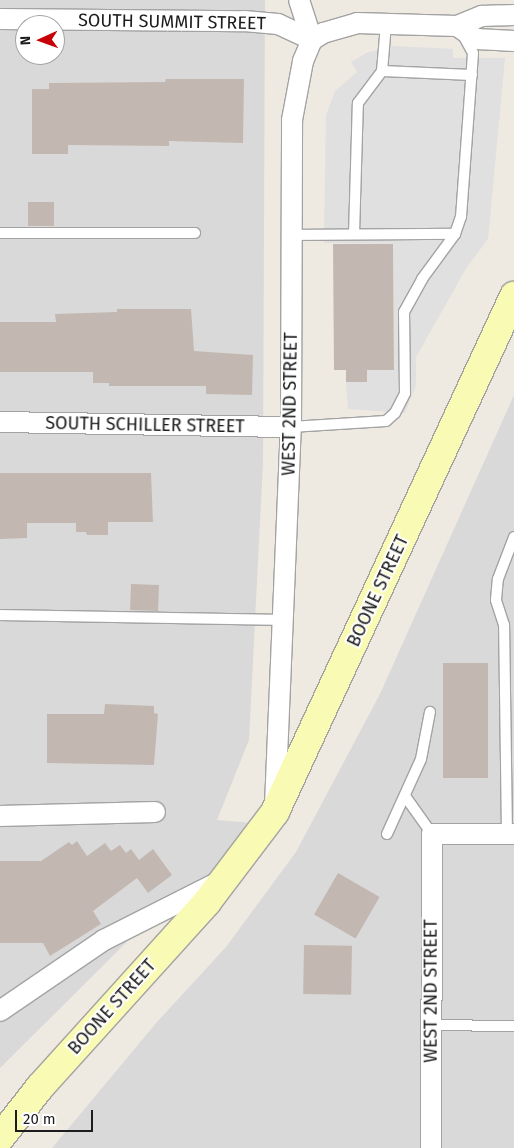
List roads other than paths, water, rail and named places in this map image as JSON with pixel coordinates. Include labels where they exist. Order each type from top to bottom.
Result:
[{"type":"main road","name":"BOONE STREET","points":[[0,1138],[40,1087],[227,878],[274,812],[514,296]]},
{"type":"street","points":[[300,0],[312,40],[344,25],[457,26],[482,16],[514,15]]},
{"type":"street","name":"SOUTH SUMMIT STREET","points":[[0,19],[244,21],[278,24],[312,40]]},
{"type":"street","points":[[457,26],[476,39],[514,41]]},
{"type":"street","name":"WEST 2ND STREET","points":[[274,812],[291,428],[295,98],[303,61],[312,40]]},
{"type":"street","name":"SOUTH SCHILLER STREET","points":[[0,422],[291,428]]},
{"type":"street","points":[[0,816],[155,812]]},
{"type":"street","points":[[432,834],[510,834]]},
{"type":"street","name":"WEST 2ND STREET","points":[[431,1148],[432,834]]},
{"type":"street","name":"BOONE STREET","points":[[0,1011],[104,940],[227,878]]},
{"type":"lane","points":[[354,234],[358,103],[382,71],[386,24]]},
{"type":"lane","points":[[291,428],[386,421],[395,413],[405,393],[404,312],[422,279],[455,234],[461,217],[473,53],[457,26]]},
{"type":"lane","points":[[382,71],[472,75]]},
{"type":"lane","points":[[0,233],[195,234]]},
{"type":"lane","points":[[292,235],[455,234]]},
{"type":"lane","points":[[510,834],[504,626],[496,600],[498,579],[514,538]]},
{"type":"lane","points":[[0,616],[220,622],[282,620]]},
{"type":"lane","points":[[387,834],[423,751],[430,712]]},
{"type":"lane","points":[[405,796],[432,834]]},
{"type":"lane","points":[[432,1026],[514,1026]]}]
